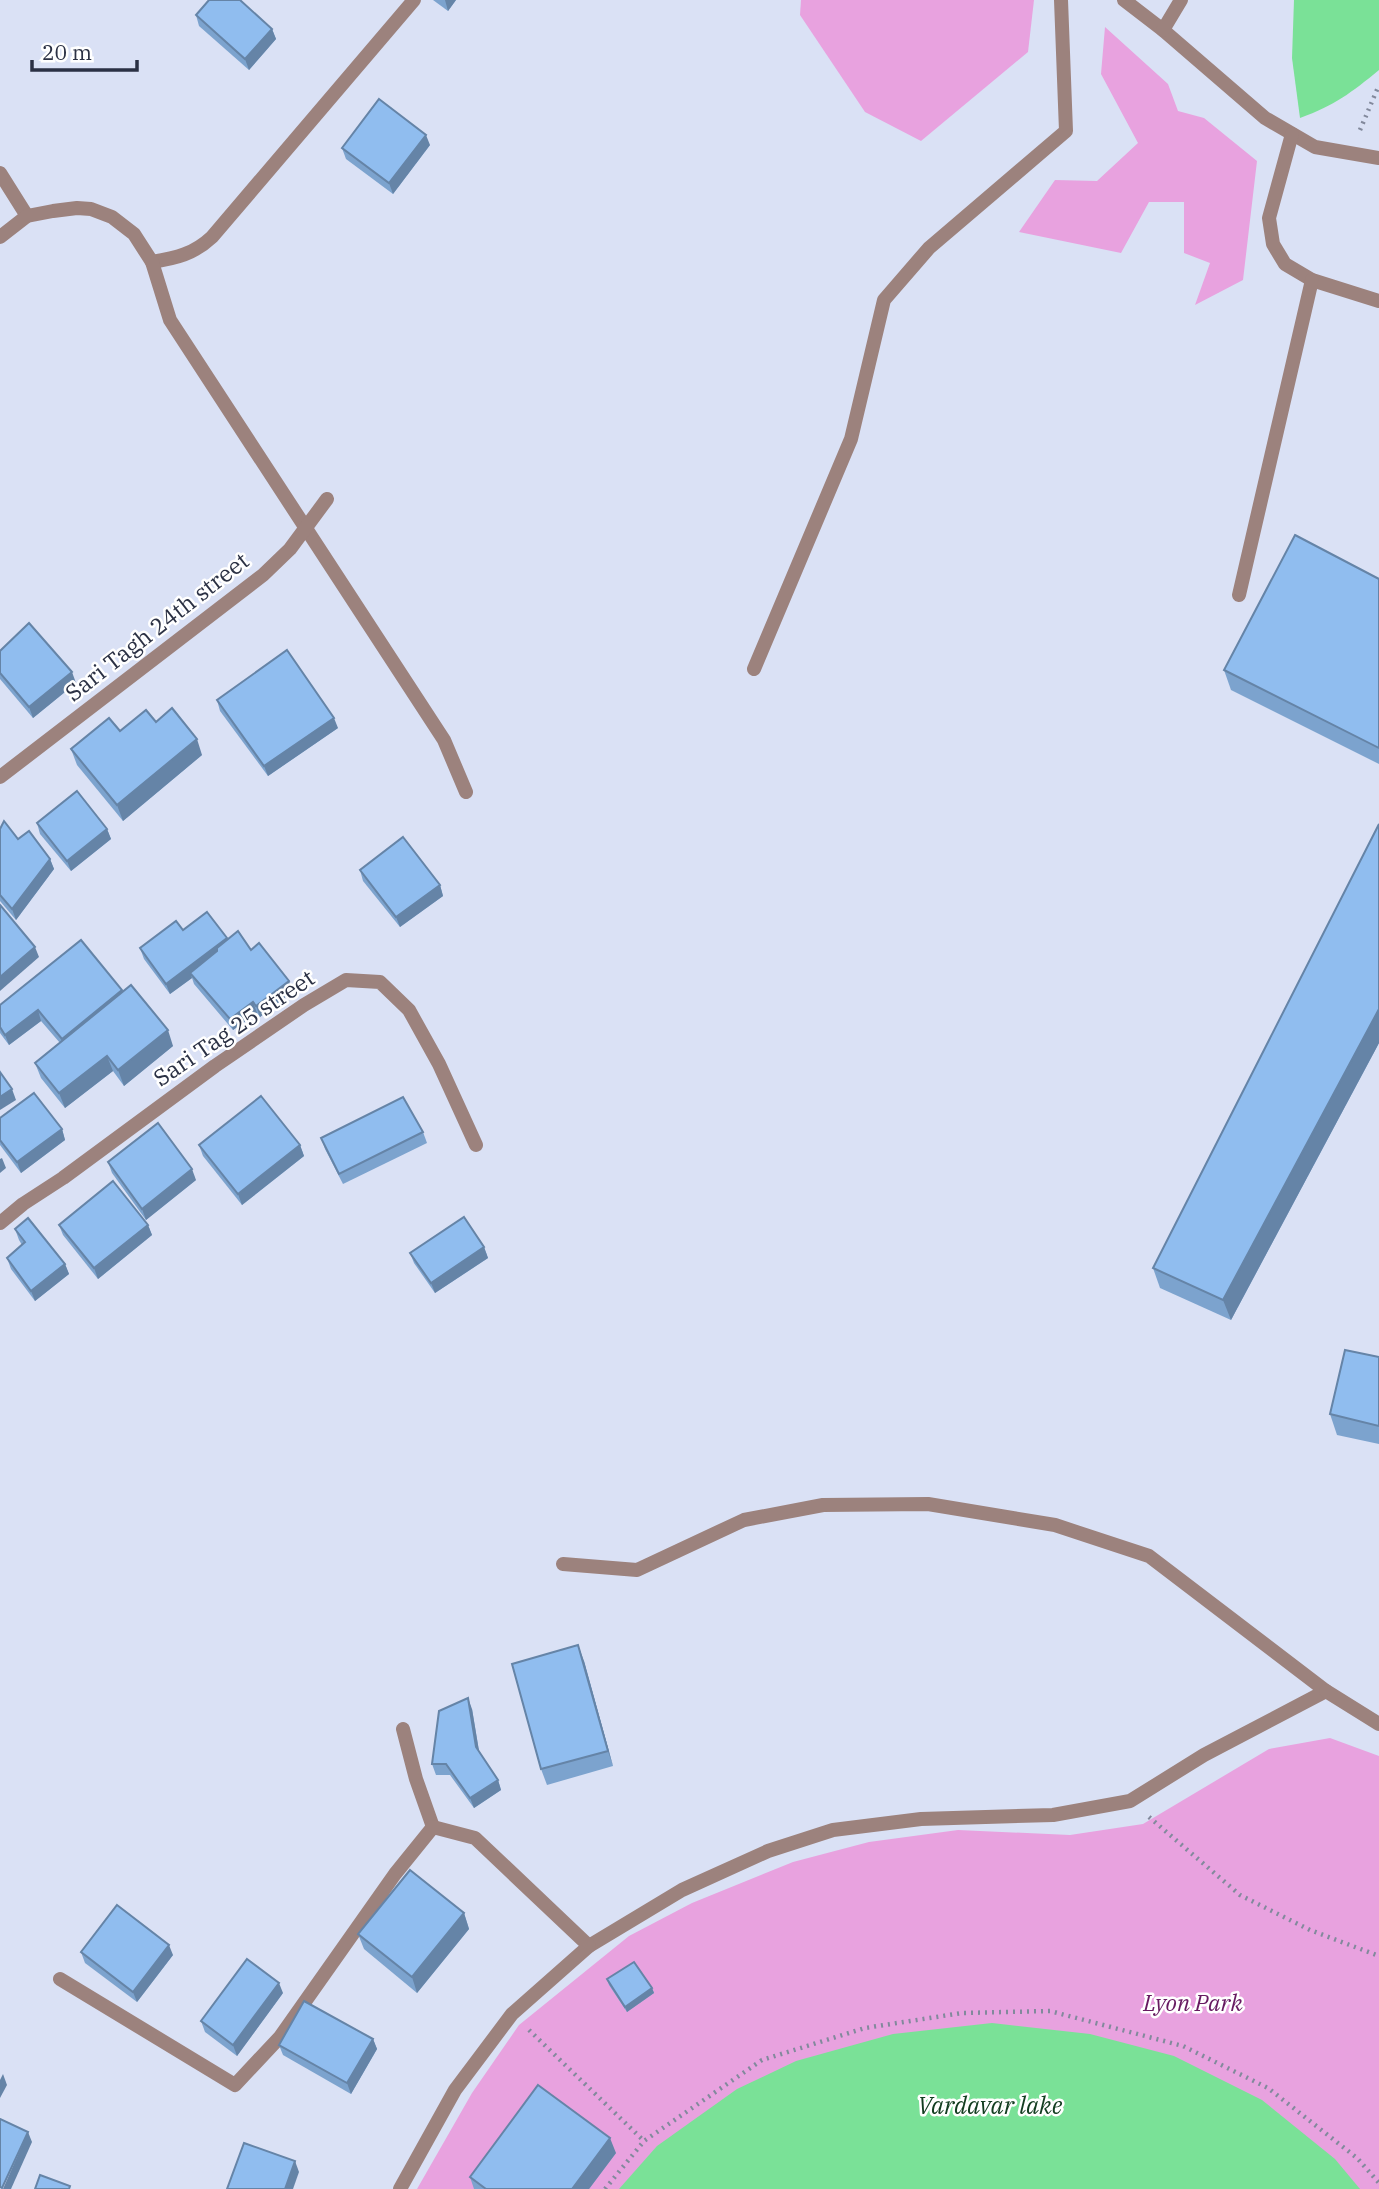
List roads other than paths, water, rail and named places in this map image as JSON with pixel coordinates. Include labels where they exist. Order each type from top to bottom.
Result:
[{"type":"street","points":[[152,262],[187,254],[212,237],[414,0]]},
{"type":"street","points":[[754,669],[851,439],[884,300],[929,248],[1066,131],[1061,0]]},
{"type":"street","points":[[1124,0],[1265,118],[1315,147],[1379,158]]},
{"type":"street","points":[[1163,30],[1181,0]]},
{"type":"street","points":[[1292,134],[1269,218],[1273,244],[1285,264],[1312,280],[1379,301]]},
{"type":"street","points":[[0,173],[27,216]]},
{"type":"street","points":[[0,237],[27,216],[77,208],[103,213],[120,221],[134,234],[152,262],[170,320],[444,740],[466,792]]},
{"type":"street","points":[[1239,595],[1312,280]]},
{"type":"street","name":"Sari Tagh 24th street","points":[[0,777],[252,584],[290,549],[327,499]]},
{"type":"street","name":"Sari Tag 25 street","points":[[0,1223],[215,1066],[346,979],[380,982],[409,1010],[439,1063],[476,1145]]},
{"type":"street","points":[[563,1564],[637,1570],[744,1520],[823,1505],[928,1504],[1055,1525],[1149,1556],[1326,1691],[1379,1724]]},
{"type":"street","points":[[400,2189],[455,2090],[512,2014],[589,1946],[682,1890],[768,1851],[833,1830],[921,1819],[1052,1815],[1130,1801],[1205,1755],[1326,1691]]},
{"type":"street","points":[[402,1729],[433,1827]]},
{"type":"street","points":[[433,1827],[475,1838],[589,1946]]},
{"type":"street","points":[[60,1979],[235,2085],[279,2037],[395,1874],[433,1827]]},
{"type":"water","points":[[1294,0],[1379,0],[1379,70],[1342,98],[1300,118],[1292,58]]},
{"type":"water","name":"Vardavar lake","points":[[992,2023],[1090,2034],[1174,2056],[1262,2100],[1335,2159],[1360,2189],[619,2189],[657,2146],[737,2089],[796,2061],[893,2034]]},
{"type":"park label","name":"Lyon Park","points":[[1193,2003]]}]
